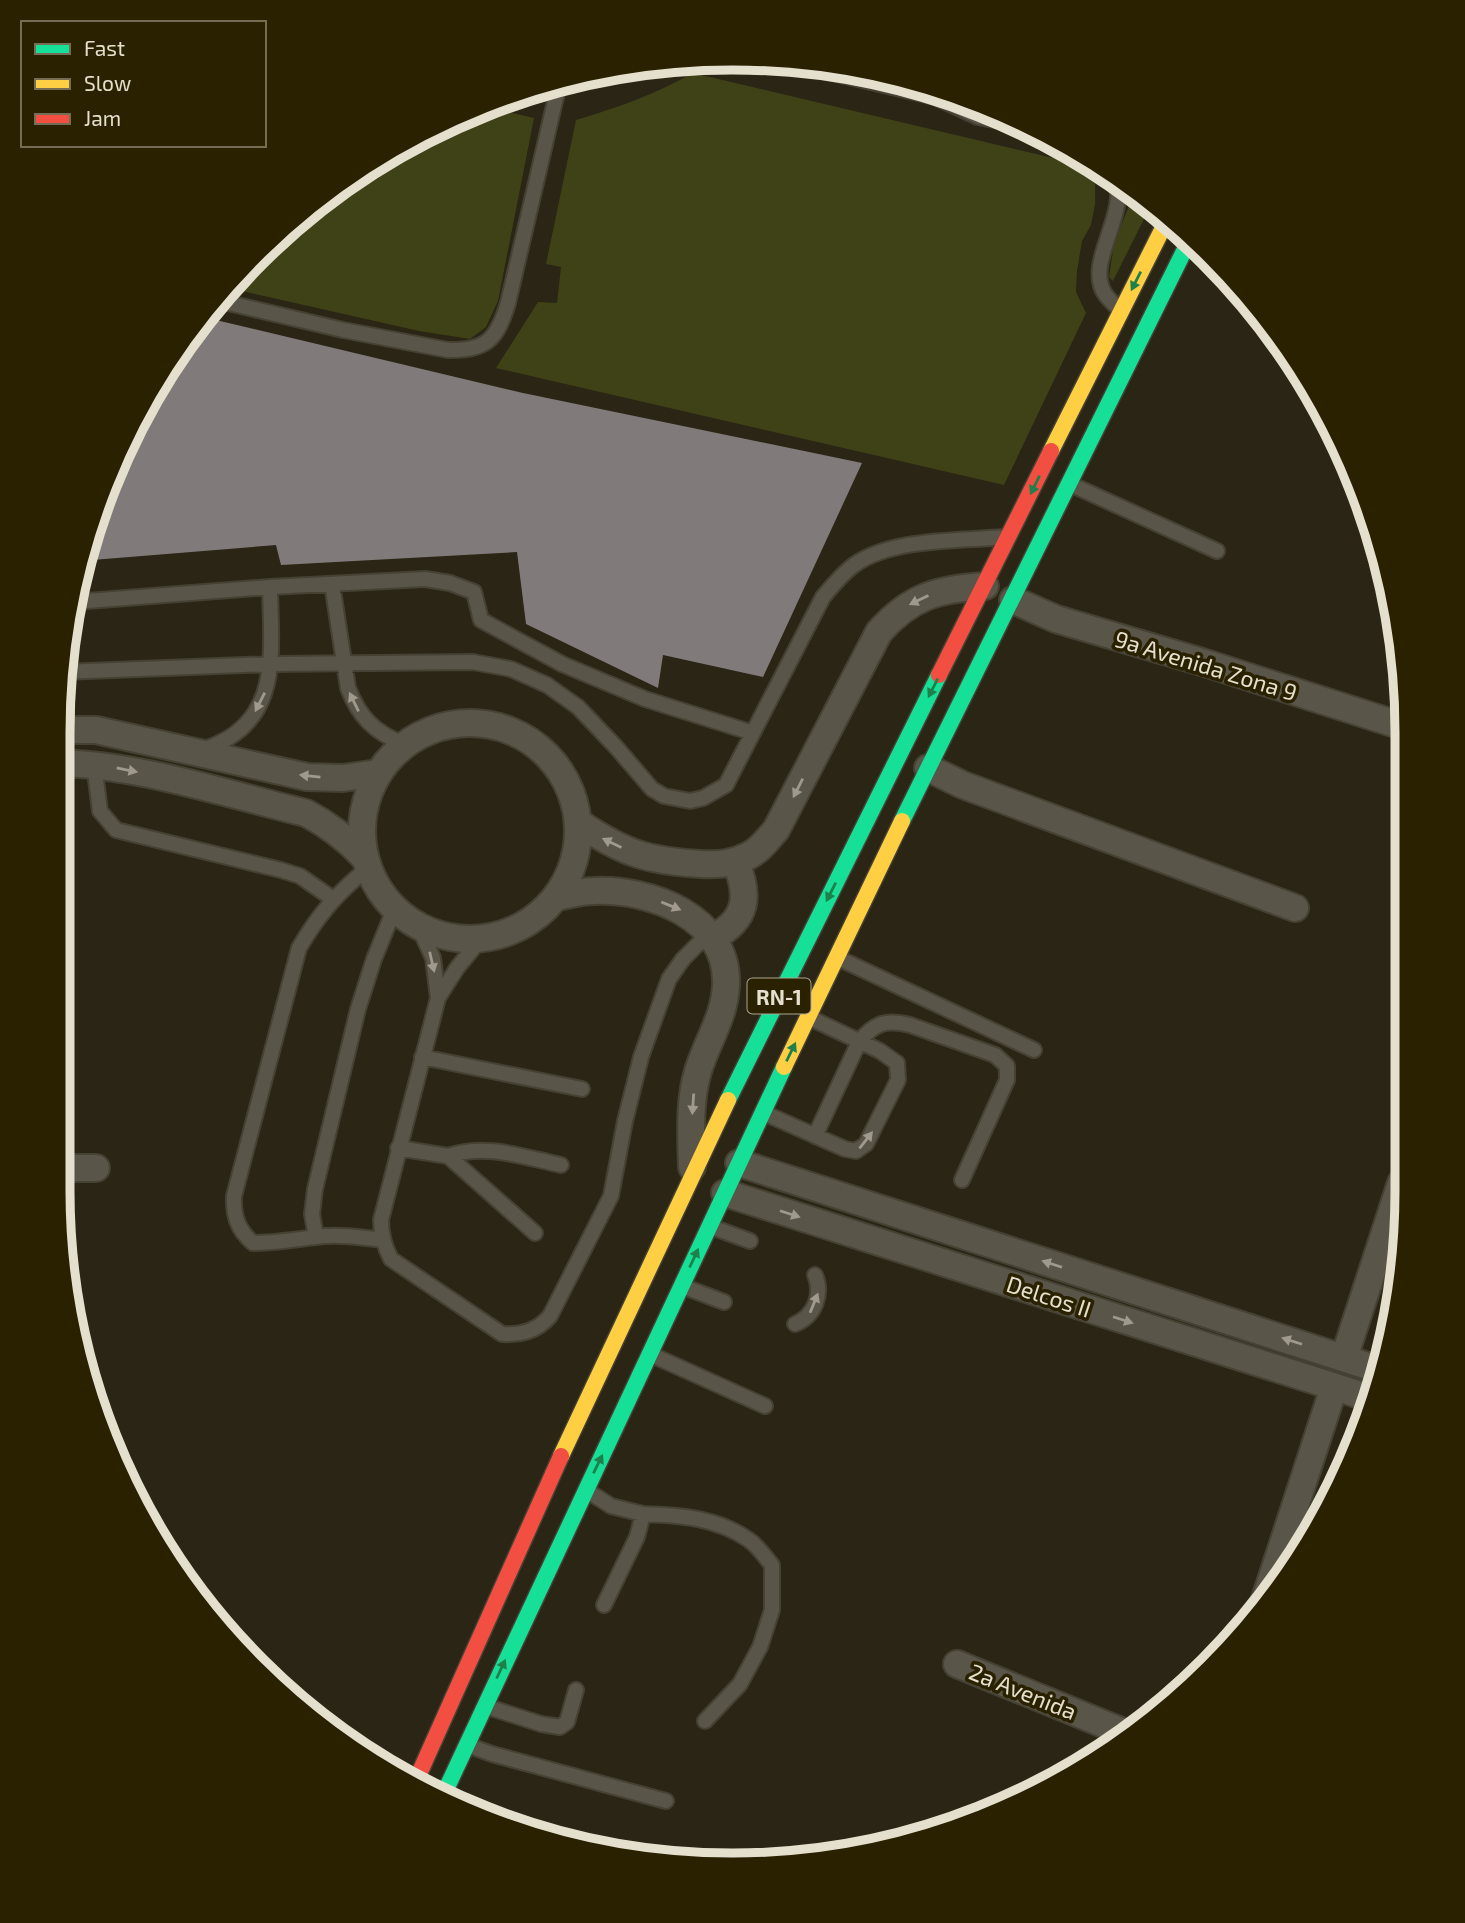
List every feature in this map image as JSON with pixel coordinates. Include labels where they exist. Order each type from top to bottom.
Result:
[{"type":"highway","name":"RN-1","points":[[419,1774],[587,1399],[748,1058],[1163,229]]},
{"type":"highway","name":"RN-1","points":[[446,1788],[762,1112],[928,768],[1185,249]]},
{"type":"street","points":[[579,823],[608,843],[641,856],[676,863],[720,865],[748,856],[762,846],[776,830],[870,645],[884,626],[920,598],[949,589],[985,586]]},
{"type":"street","name":"9a Avenida Zona 9","points":[[1013,600],[1056,619],[1395,724]]},
{"type":"street","points":[[478,722],[515,731],[547,754],[569,786],[579,823],[575,863],[556,897],[523,927],[480,940],[448,939],[419,928],[394,910],[375,886],[366,862],[361,828],[366,799],[378,773],[404,744],[439,726],[478,722]]},
{"type":"street","points":[[70,730],[96,730],[307,777],[343,778],[378,773]]},
{"type":"street","points":[[70,763],[94,764],[164,778],[306,813],[328,824],[347,839],[366,862]]},
{"type":"street","points":[[928,768],[963,785],[1295,908]]},
{"type":"street","points":[[712,938],[726,931],[744,906],[743,879],[735,861]]},
{"type":"street","points":[[556,897],[592,891],[629,892],[680,909],[695,919],[712,938],[724,962],[724,1003],[704,1053],[693,1094],[693,1178]]},
{"type":"street","name":"Delcos II","points":[[739,1163],[1371,1367]]},
{"type":"street","points":[[70,1168],[96,1168]]},
{"type":"street","name":"Delcos II","points":[[725,1193],[1362,1396]]},
{"type":"street","points":[[1344,1358],[1395,1202]]},
{"type":"street","points":[[1278,1566],[1334,1387]]},
{"type":"street","name":"2a Avenida","points":[[957,1664],[1117,1730]]},
{"type":"lane","points":[[228,303],[343,330],[448,350],[466,351],[480,347],[493,338],[508,303],[556,94]]},
{"type":"lane","points":[[1118,194],[1115,218],[1099,275],[1104,292],[1121,311]]},
{"type":"lane","points":[[1069,483],[1217,551]]},
{"type":"lane","points":[[73,671],[271,664],[473,662],[511,669],[547,684],[578,707],[617,747],[652,789],[664,796],[690,801],[703,798],[726,785],[823,597],[838,579],[856,564],[877,553],[899,547],[1009,537]]},
{"type":"lane","points":[[83,601],[270,587],[425,579],[474,592],[481,620],[562,664],[645,699],[753,733]]},
{"type":"lane","points":[[332,584],[348,688],[363,718],[374,730],[404,744]]},
{"type":"lane","points":[[197,751],[234,735],[249,721],[261,703],[271,664],[270,587]]},
{"type":"lane","points":[[94,764],[100,811],[116,830],[300,876],[333,899]]},
{"type":"lane","points":[[366,862],[317,917],[299,948],[233,1207],[239,1227],[253,1243],[283,1243],[316,1237],[349,1236],[383,1240]]},
{"type":"lane","points":[[316,1237],[312,1214],[314,1189],[358,1009],[394,910]]},
{"type":"lane","points":[[419,928],[433,958],[438,998]]},
{"type":"lane","points":[[480,940],[457,968],[438,998],[381,1220],[383,1240],[391,1259],[502,1334],[523,1334],[543,1324],[556,1306],[611,1196],[641,1056],[669,979],[698,944],[712,938]]},
{"type":"lane","points":[[837,957],[1034,1050]]},
{"type":"lane","points":[[762,1112],[856,1152],[866,1144],[877,1125],[898,1080],[897,1063],[880,1051],[808,1017]]},
{"type":"lane","points":[[815,1136],[859,1042],[869,1029],[884,1023],[900,1022],[995,1055],[1007,1066],[1007,1080],[962,1180]]},
{"type":"lane","points":[[422,1057],[582,1089]]},
{"type":"lane","points":[[398,1147],[448,1156],[472,1149],[487,1150],[561,1165]]},
{"type":"lane","points":[[448,1156],[535,1233]]},
{"type":"lane","points":[[709,1226],[750,1241]]},
{"type":"lane","points":[[795,1324],[811,1313],[819,1293],[815,1275]]},
{"type":"lane","points":[[681,1286],[724,1302]]},
{"type":"lane","points":[[650,1354],[765,1406]]},
{"type":"lane","points":[[585,1490],[611,1506],[643,1514],[678,1515],[721,1525],[751,1541],[772,1564],[772,1609],[760,1647],[740,1684],[705,1721]]},
{"type":"lane","points":[[604,1605],[637,1537],[643,1514]]},
{"type":"lane","points":[[484,1705],[541,1724],[560,1727],[567,1721],[576,1690]]},
{"type":"lane","points":[[465,1744],[492,1754],[666,1801]]},
{"type":"green space","points":[[693,73],[1068,162],[1095,184],[1091,225],[1082,241],[1077,271],[1076,292],[1086,313],[1004,485],[496,368],[538,302],[557,303],[561,267],[546,264],[576,120],[665,88]]},
{"type":"green space","points":[[504,111],[534,118],[498,301],[486,327],[470,339],[419,331],[239,290],[296,234],[329,207],[401,159],[439,138]]},
{"type":"green space","points":[[1130,203],[1146,215],[1113,281],[1109,277],[1114,244]]},
{"type":"building","points":[[215,320],[523,393],[862,463],[763,677],[663,655],[658,688],[526,624],[517,552],[281,565],[276,545],[93,560],[120,479],[138,439],[182,364]]},
{"type":"traffic: fast","points":[[902,821],[1185,249]]},
{"type":"traffic: fast","points":[[728,1100],[939,675]]},
{"type":"traffic: fast","points":[[447,1788],[784,1067]]},
{"type":"traffic: slow","points":[[1051,451],[1163,229]]},
{"type":"traffic: slow","points":[[784,1067],[902,821]]},
{"type":"traffic: slow","points":[[561,1456],[728,1100]]},
{"type":"traffic: jam","points":[[939,675],[1051,451]]},
{"type":"traffic: jam","points":[[419,1774],[561,1456]]}]
